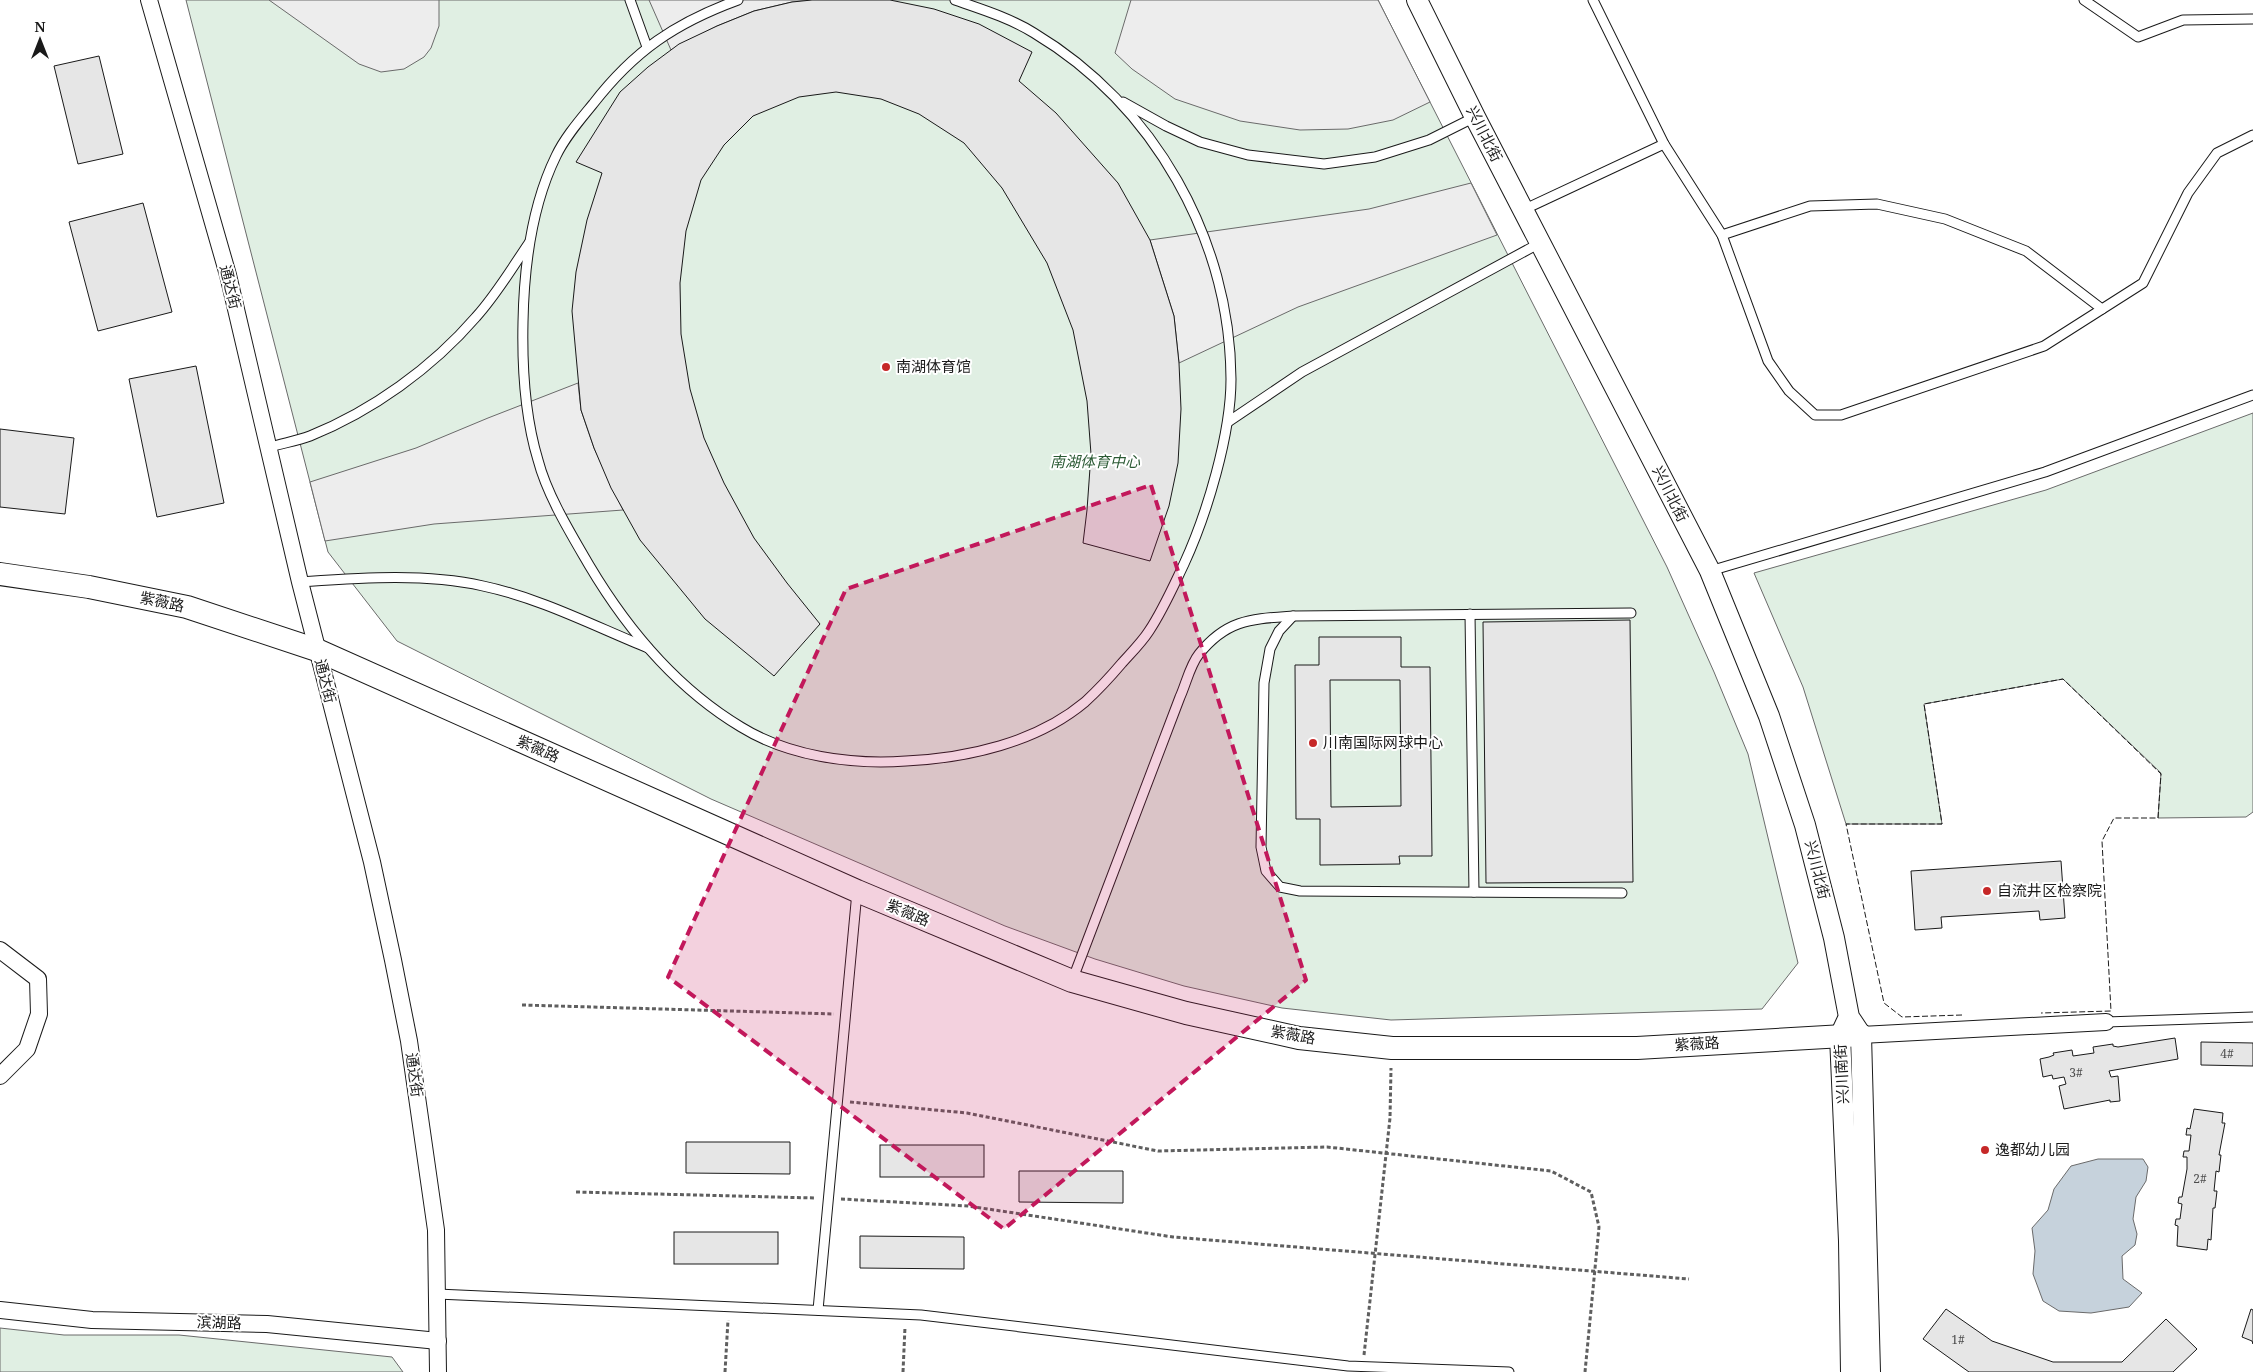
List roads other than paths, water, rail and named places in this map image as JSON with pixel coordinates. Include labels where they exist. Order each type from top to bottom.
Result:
[{"type":"main road","name":"紫薇路","points":[[0,574],[90,587],[187,606],[317,650],[857,891],[1072,981],[1186,1013],[1299,1038],[1392,1048],[1638,1048],[1850,1029]]},
{"type":"street","name":"通达街","points":[[150,0],[228,275],[270,447],[300,582],[372,862],[409,1041],[436,1230],[438,1372]]},
{"type":"street","name":"兴川北街","points":[[1417,0],[1475,117],[1710,571],[1769,716],[1805,825],[1834,938],[1850,1029]]},
{"type":"street","points":[[0,950],[38,979],[40,1014],[27,1049],[0,1076]]},
{"type":"street","points":[[1850,1029],[2106,1022]]},
{"type":"street","name":"兴川南街","points":[[1850,1029],[1849,1241],[1851,1372]]},
{"type":"street","name":"兴川南街","points":[[1850,1029],[1870,1372]]},
{"type":"street","name":"滨湖路","points":[[0,1310],[92,1320],[267,1324],[438,1341]]},
{"type":"lane","points":[[630,0],[647,47]]},
{"type":"lane","points":[[738,0],[679,25],[647,47],[612,80],[578,122],[557,154],[543,190],[531,241],[523,302],[522,352],[527,400],[538,462],[565,524],[621,614],[648,649],[685,687],[743,729],[790,749],[847,761],[900,762],[953,757],[1008,742],[1042,729],[1083,704],[1112,675],[1147,634],[1171,592],[1194,542],[1212,487],[1228,422],[1231,380],[1228,344],[1221,294],[1212,254],[1195,212],[1167,164],[1144,130],[1118,99],[1075,61],[1031,31],[955,0]]},
{"type":"lane","points":[[1593,0],[1664,144],[1722,235],[1768,361],[1789,391],[1815,416],[1841,416],[2044,346],[2143,283],[2188,193],[2217,153],[2253,136]]},
{"type":"lane","points":[[2084,0],[2138,37],[2183,20],[2253,19]]},
{"type":"lane","points":[[1118,99],[1166,126],[1200,142],[1248,155],[1324,164],[1375,157],[1429,140],[1475,117]]},
{"type":"lane","points":[[1523,210],[1664,144]]},
{"type":"lane","points":[[1722,235],[1810,206],[1877,204],[1945,219],[2026,251],[2102,309]]},
{"type":"lane","points":[[270,447],[308,437],[348,419],[412,376],[446,348],[476,317],[531,241]]},
{"type":"lane","points":[[1228,422],[1302,372],[1540,243]]},
{"type":"lane","points":[[1710,571],[2045,472],[2253,395]]},
{"type":"lane","points":[[300,582],[374,578],[445,580],[483,586],[563,612],[648,649]]},
{"type":"lane","points":[[1072,981],[1180,697],[1198,655],[1226,629],[1248,619],[1293,616],[1631,613]]},
{"type":"lane","points":[[1470,614],[1474,892]]},
{"type":"lane","points":[[1293,616],[1279,631],[1270,649],[1264,682],[1261,846],[1266,871],[1280,887],[1300,891],[1622,892]]},
{"type":"lane","points":[[818,1310],[857,891]]},
{"type":"lane","points":[[2106,1022],[2253,1017]]},
{"type":"lane","points":[[437,1294],[905,1314],[1363,1366],[1509,1372]]},
{"type":"place","name":"南湖体育馆","points":[[886,367]]},
{"type":"place","name":"川南国际网球中心","points":[[1313,743]]},
{"type":"place","name":"自流井区检察院","points":[[1987,891]]},
{"type":"place","name":"逸都幼儿园","points":[[1985,1150]]},
{"type":"park label","name":"南湖体育中心","points":[[1095,462]]}]
